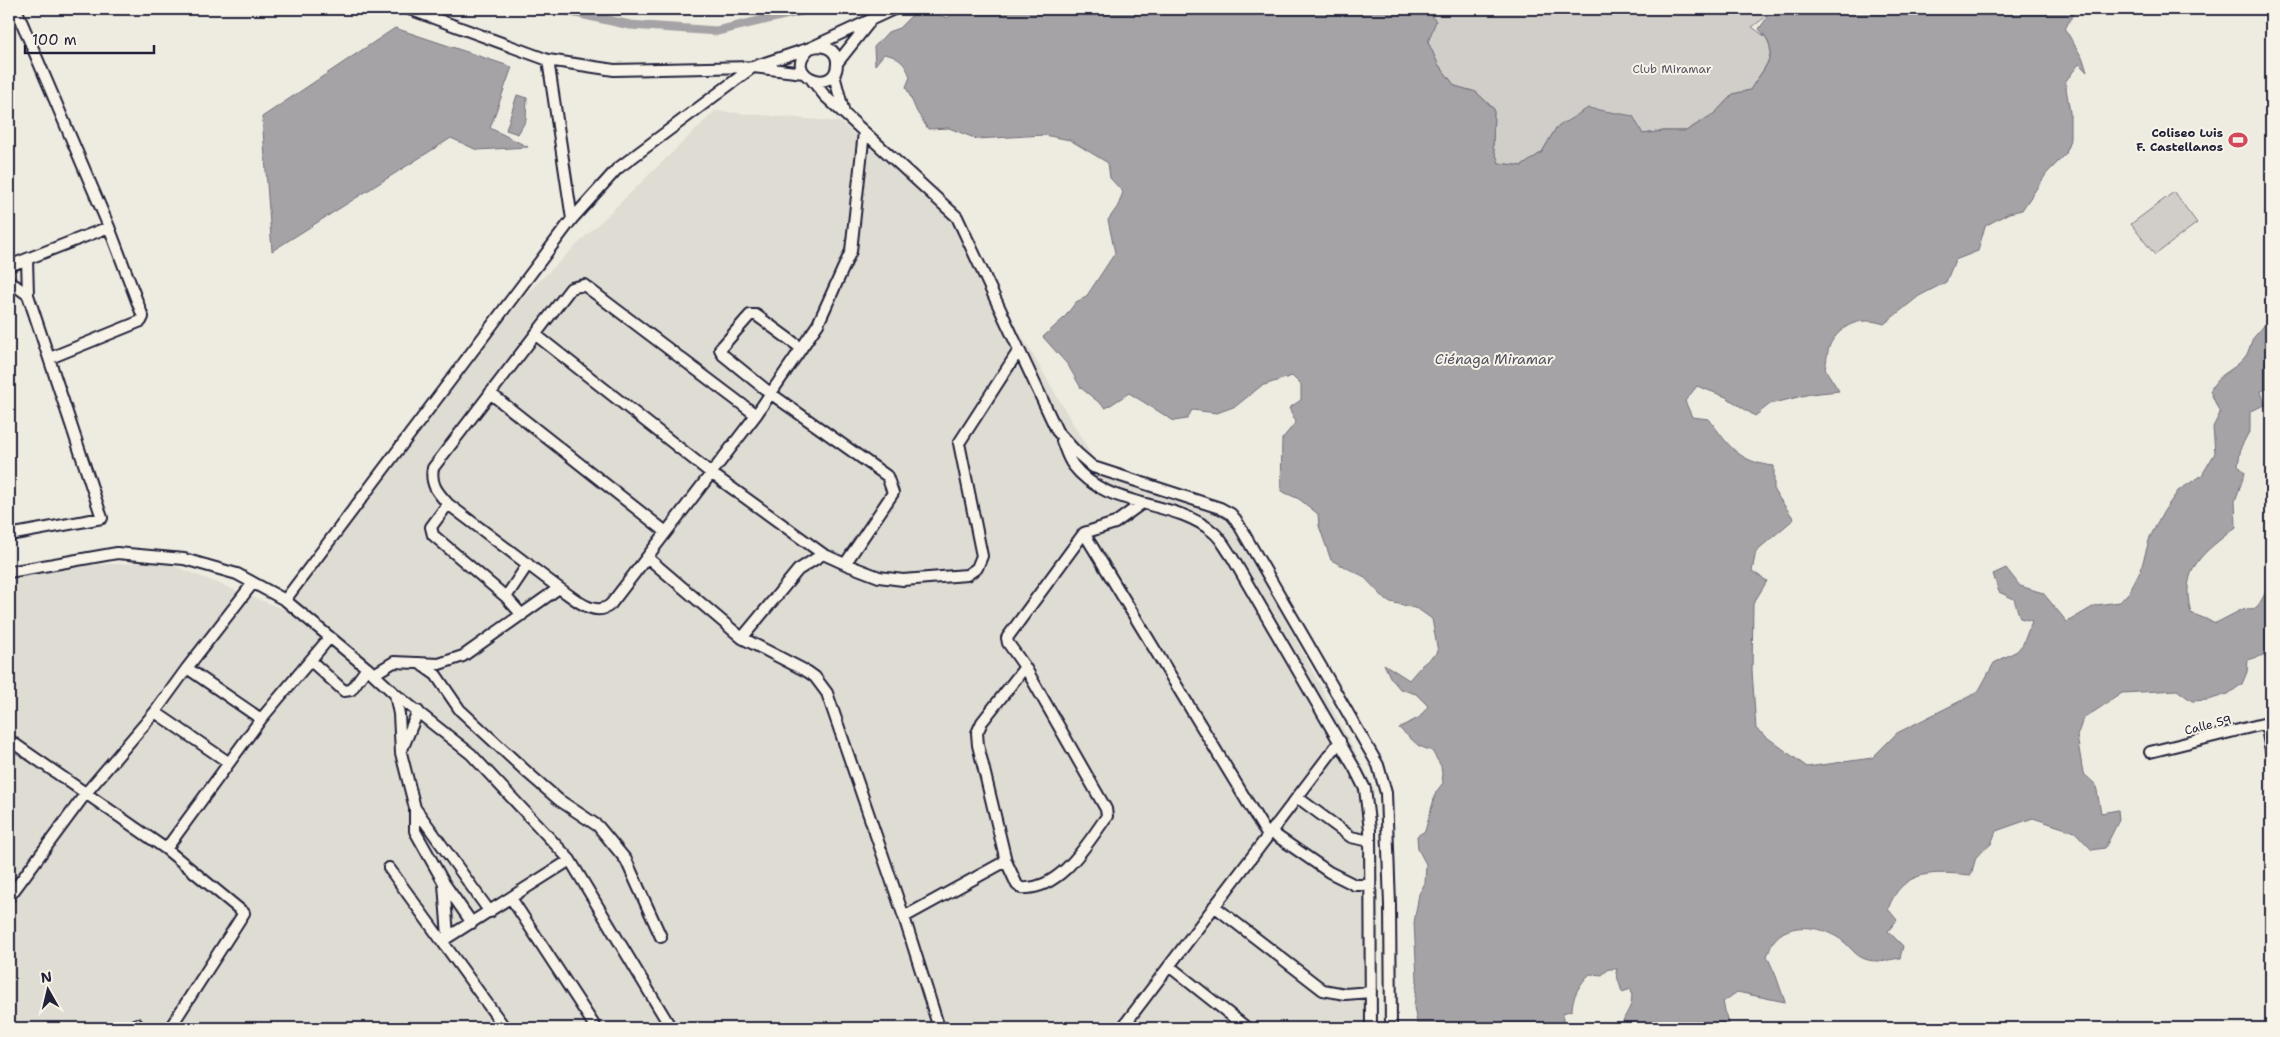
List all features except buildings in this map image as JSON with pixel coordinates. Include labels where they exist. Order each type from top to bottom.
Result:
[{"type":"street","points":[[16,9],[109,227],[142,313],[141,321],[50,358]]},
{"type":"street","points":[[408,9],[548,60],[614,70],[753,67],[808,76],[820,82],[834,75]]},
{"type":"street","points":[[285,600],[572,219],[617,169],[753,67],[810,48],[894,9]]},
{"type":"street","points":[[845,114],[834,75],[838,62],[871,20]]},
{"type":"street","points":[[838,62],[833,51],[828,47],[816,45],[810,48],[801,59],[808,76],[845,114],[957,217],[1073,465],[1086,478],[1112,494],[1141,504],[1167,510],[1193,520],[1214,532],[1232,557],[1340,741],[1365,788],[1370,841],[1371,1028]]},
{"type":"street","points":[[548,60],[572,219]]},
{"type":"street","points":[[756,415],[584,285],[577,285],[571,288],[433,468],[432,477],[436,491],[448,504],[592,610],[606,608],[648,558],[756,415],[818,324],[851,251],[864,132]]},
{"type":"street","points":[[9,266],[109,227]]},
{"type":"street","points":[[9,535],[102,518],[28,295],[27,259]]},
{"type":"street","points":[[9,281],[28,295]]},
{"type":"street","points":[[801,348],[756,315],[750,315],[720,348],[723,354],[770,393],[887,476],[892,485],[893,493],[845,564]]},
{"type":"street","points":[[536,335],[711,473],[823,554],[879,577],[903,580],[967,575],[977,568],[982,556],[959,443],[1019,350]]},
{"type":"street","points":[[490,393],[666,532]]},
{"type":"street","points":[[1058,431],[1077,453],[1093,467],[1220,508],[1231,514],[1378,765],[1386,793],[1390,905],[1391,1028]]},
{"type":"street","points":[[448,504],[431,527],[433,535],[506,597],[522,615]]},
{"type":"street","points":[[1025,667],[982,722],[977,733],[1006,861],[1016,885],[1020,888],[1042,884],[1064,871],[1076,859],[1108,812],[1025,667],[1008,643],[1009,633],[1084,533],[1115,523],[1141,504]]},
{"type":"street","points":[[1084,533],[1269,834],[1329,872],[1355,885],[1370,885]]},
{"type":"street","points":[[9,572],[117,553],[184,558],[237,574],[285,600],[395,694],[471,754],[570,860],[668,1027]]},
{"type":"street","points":[[742,638],[798,570],[823,554]]},
{"type":"street","points":[[648,558],[742,638],[808,672],[815,677],[827,693],[904,918],[939,1028]]},
{"type":"street","points":[[506,597],[528,564]]},
{"type":"street","points":[[9,897],[86,793],[155,712],[253,583]]},
{"type":"street","points":[[312,661],[348,691],[370,671],[394,662],[438,664],[463,656],[560,588]]},
{"type":"street","points":[[166,850],[261,719],[330,638]]},
{"type":"street","points":[[419,663],[436,675],[460,710],[529,774],[559,800],[598,826],[626,860],[660,937]]},
{"type":"street","points":[[187,668],[261,719]]},
{"type":"street","points":[[395,694],[399,714],[401,753],[415,808],[416,831],[444,883],[472,923]]},
{"type":"street","points":[[401,753],[418,711]]},
{"type":"street","points":[[155,712],[228,762]]},
{"type":"street","points":[[2269,723],[2271,750]]},
{"type":"street","name":"Calle 59","points":[[2150,752],[2269,723]]},
{"type":"street","points":[[9,740],[166,850],[244,913],[170,1028]]},
{"type":"street","points":[[1122,1028],[1340,741]]},
{"type":"street","points":[[1297,797],[1351,837],[1370,841]]},
{"type":"street","points":[[415,808],[490,912]]},
{"type":"street","points":[[445,939],[570,860]]},
{"type":"street","points":[[904,918],[1006,861]]},
{"type":"street","points":[[389,868],[445,939],[505,1028]]},
{"type":"street","points":[[444,883],[445,939]]},
{"type":"street","points":[[511,898],[596,1028]]},
{"type":"street","points":[[1214,906],[1324,990],[1346,994],[1371,992]]},
{"type":"street","points":[[1169,966],[1247,1028]]},
{"type":"shaded area","points":[[715,111],[840,122],[954,220],[1096,463],[1234,522],[1374,788],[1373,1028],[9,1028],[9,577],[65,566],[164,562],[283,609],[523,297]]},
{"type":"green space","name":"Club Miramar","points":[[1425,9],[1776,9],[1752,27],[1770,40],[1770,55],[1750,90],[1733,94],[1715,113],[1686,131],[1664,131],[1643,134],[1556,128],[1542,152],[1522,166],[1499,163],[1493,147],[1494,109],[1476,92],[1455,86],[1438,64],[1428,42]]},
{"type":"green space","points":[[2174,192],[2197,223],[2155,255],[2131,224]]},
{"type":"water","name":"Ciénaga Miramar","points":[[955,9],[1425,9],[1436,21],[1428,42],[1438,64],[1455,86],[1476,92],[1494,109],[1493,147],[1499,163],[1522,166],[1542,152],[1556,128],[1588,108],[1633,116],[1643,134],[1664,131],[1686,131],[1715,113],[1733,94],[1750,90],[1769,60],[1770,46],[1759,29],[1769,15],[1776,14],[1780,9],[2076,9],[2065,29],[2083,59],[2087,72],[2079,64],[2065,82],[2070,112],[2070,139],[2066,154],[2047,173],[2022,210],[2009,213],[1985,226],[1978,251],[1955,260],[1946,282],[1919,296],[1884,324],[1862,321],[1843,329],[1829,347],[1825,369],[1839,391],[1810,394],[1770,404],[1755,416],[1726,397],[1697,386],[1685,401],[1692,417],[1709,419],[1736,451],[1751,461],[1774,466],[1774,491],[1794,519],[1756,551],[1752,571],[1767,581],[1753,604],[1752,670],[1756,729],[1807,767],[1872,758],[1897,733],[1978,692],[1994,663],[2017,651],[2023,644],[2032,621],[2020,618],[2014,599],[1999,592],[1993,574],[2006,568],[2020,586],[2043,593],[2067,622],[2096,605],[2120,602],[2129,592],[2141,569],[2150,537],[2164,511],[2178,491],[2202,475],[2215,453],[2213,427],[2220,413],[2210,391],[2222,376],[2247,355],[2253,338],[2266,321],[2265,302],[2271,293],[2271,387],[2261,391],[2265,405],[2250,411],[2250,430],[2241,447],[2238,465],[2245,473],[2235,501],[2236,527],[2197,562],[2188,584],[2188,597],[2191,613],[2216,623],[2241,610],[2257,608],[2271,583],[2271,650],[2267,654],[2248,660],[2247,672],[2242,684],[2228,694],[2208,700],[2192,701],[2177,690],[2122,693],[2083,719],[2077,736],[2083,773],[2096,785],[2101,813],[2118,810],[2119,820],[2105,848],[2092,850],[2075,832],[2033,818],[1996,831],[1991,844],[1976,857],[1971,875],[1945,873],[1921,876],[1911,879],[1894,896],[1888,909],[1897,920],[1888,931],[1903,946],[1900,958],[1882,961],[1869,960],[1859,956],[1844,942],[1828,932],[1808,928],[1788,930],[1773,942],[1767,956],[1785,1002],[1737,992],[1723,1002],[1729,1028],[1707,1028],[1699,1023],[1682,1026],[1681,1028],[1621,1028],[1632,1001],[1631,989],[1622,992],[1616,973],[1617,969],[1609,969],[1602,975],[1590,974],[1583,982],[1575,995],[1572,1010],[1563,1013],[1563,1028],[1418,1028],[1414,1007],[1417,979],[1414,923],[1419,894],[1425,883],[1426,864],[1418,849],[1417,836],[1425,831],[1436,792],[1443,783],[1441,766],[1432,751],[1419,746],[1399,728],[1420,717],[1428,706],[1416,694],[1400,689],[1390,677],[1384,664],[1409,680],[1422,665],[1438,652],[1432,619],[1418,609],[1387,601],[1363,576],[1331,560],[1319,526],[1318,514],[1299,499],[1281,491],[1282,439],[1296,422],[1289,408],[1301,400],[1301,385],[1292,376],[1261,386],[1236,406],[1217,413],[1192,410],[1187,419],[1174,421],[1129,393],[1106,408],[1081,388],[1068,365],[1043,337],[1064,318],[1076,302],[1086,297],[1115,253],[1108,220],[1118,206],[1123,192],[1110,178],[1108,163],[1070,140],[1044,135],[977,139],[949,128],[928,129],[917,112],[906,87],[910,77],[906,68],[897,58],[884,54],[875,65],[874,47],[888,32],[899,28],[912,15],[935,14],[948,18]]},
{"type":"water","points":[[395,28],[512,67],[490,128],[528,147],[477,150],[451,138],[272,251],[262,117]]},
{"type":"water","points":[[517,95],[527,98],[526,120],[518,134],[506,130]]},
{"type":"waterway","points":[[558,9],[630,25],[717,31],[810,9]]},
{"type":"place","name":"Coliseo Luis F. Castellanos","points":[[2238,140]]}]
